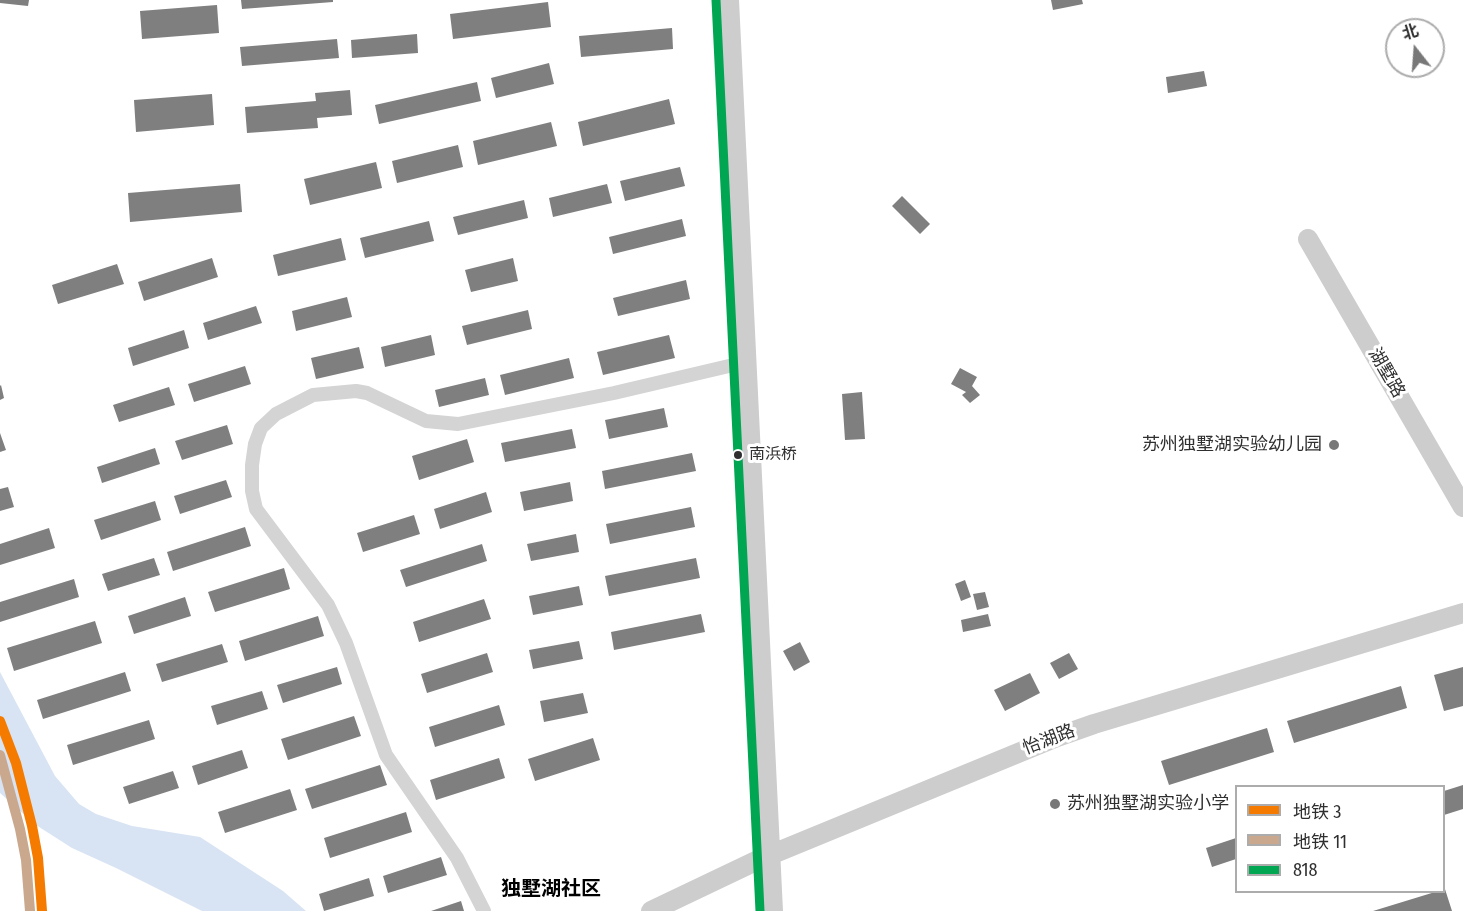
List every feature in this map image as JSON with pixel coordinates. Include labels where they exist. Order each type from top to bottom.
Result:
[{"type":"main road","points":[[716,0],[740,364],[764,858],[772,911]]},
{"type":"main road","points":[[729,0],[740,364]]},
{"type":"main road","name":"湖墅路","points":[[1308,239],[1463,507]]},
{"type":"main road","name":"怡湖路","points":[[651,911],[764,858],[1075,730],[1463,613]]},
{"type":"main road","points":[[760,911],[764,858]]},
{"type":"street","points":[[484,911],[457,858],[386,755],[346,644],[328,605],[256,509],[252,491],[252,465],[255,444],[261,428],[276,414],[313,395],[356,391],[367,393],[426,421],[458,424],[614,393],[740,364]]},
{"type":"water","points":[[0,672],[55,776],[79,804],[96,814],[132,826],[200,837],[283,891],[306,911],[202,911],[72,848],[36,825],[0,793]]},
{"type":"building","points":[[0,0],[29,0],[28,6],[0,3]]},
{"type":"building","points":[[241,0],[333,0],[333,2],[242,9]]},
{"type":"building","points":[[1051,0],[1082,0],[1083,4],[1053,10]]},
{"type":"building","points":[[548,2],[551,27],[453,39],[450,14]]},
{"type":"building","points":[[217,5],[219,33],[142,39],[140,11]]},
{"type":"building","points":[[672,28],[673,49],[581,57],[579,36]]},
{"type":"building","points":[[417,34],[418,53],[352,58],[351,40]]},
{"type":"building","points":[[337,39],[339,58],[242,66],[240,47]]},
{"type":"building","points":[[549,63],[554,84],[496,98],[491,78]]},
{"type":"building","points":[[1204,71],[1207,86],[1168,93],[1166,77]]},
{"type":"building","points":[[477,82],[481,101],[379,124],[375,105]]},
{"type":"building","points":[[350,90],[352,115],[317,118],[318,128],[247,133],[245,107],[316,101],[315,93]]},
{"type":"building","points":[[212,94],[214,125],[136,132],[134,100]]},
{"type":"building","points":[[669,99],[675,124],[583,146],[578,122]]},
{"type":"building","points":[[551,122],[557,146],[478,165],[473,141]]},
{"type":"building","points":[[458,145],[463,167],[397,183],[392,161]]},
{"type":"building","points":[[376,162],[382,188],[310,205],[304,179]]},
{"type":"building","points":[[680,167],[685,186],[625,201],[620,181]]},
{"type":"building","points":[[240,184],[242,212],[130,222],[128,193]]},
{"type":"building","points":[[607,184],[612,203],[553,217],[549,198]]},
{"type":"building","points":[[902,196],[930,224],[920,234],[892,206]]},
{"type":"building","points":[[524,200],[528,218],[458,235],[453,217]]},
{"type":"building","points":[[682,219],[686,236],[613,254],[609,237]]},
{"type":"building","points":[[429,221],[434,241],[365,258],[360,238]]},
{"type":"building","points":[[341,238],[346,260],[278,276],[273,255]]},
{"type":"building","points":[[212,258],[218,277],[144,301],[138,282]]},
{"type":"building","points":[[513,258],[518,281],[471,292],[465,270]]},
{"type":"building","points":[[117,264],[124,284],[58,304],[52,285]]},
{"type":"building","points":[[686,280],[690,299],[618,316],[613,298]]},
{"type":"building","points":[[347,297],[352,317],[296,331],[292,311]]},
{"type":"building","points":[[256,306],[262,323],[208,340],[203,323]]},
{"type":"building","points":[[528,310],[532,329],[467,345],[462,326]]},
{"type":"building","points":[[184,330],[189,348],[133,366],[128,348]]},
{"type":"building","points":[[431,335],[435,355],[385,367],[381,347]]},
{"type":"building","points":[[669,335],[675,358],[603,375],[597,352]]},
{"type":"building","points":[[359,347],[364,368],[316,379],[311,358]]},
{"type":"building","points":[[569,358],[574,378],[505,395],[500,375]]},
{"type":"building","points":[[245,366],[251,384],[194,402],[188,384]]},
{"type":"building","points":[[960,368],[977,377],[972,386],[980,395],[970,403],[962,395],[966,392],[951,384]]},
{"type":"building","points":[[485,378],[489,395],[439,407],[435,390]]},
{"type":"building","points":[[0,386],[4,398],[0,400]]},
{"type":"building","points":[[169,387],[175,405],[119,422],[113,405]]},
{"type":"building","points":[[862,392],[865,439],[845,440],[842,394]]},
{"type":"building","points":[[664,408],[668,427],[609,439],[605,420]]},
{"type":"building","points":[[227,425],[233,444],[182,460],[175,441]]},
{"type":"building","points":[[572,429],[576,448],[505,462],[501,443]]},
{"type":"building","points":[[0,433],[6,450],[0,452]]},
{"type":"building","points":[[467,439],[474,462],[419,480],[412,456]]},
{"type":"building","points":[[155,448],[160,464],[102,483],[97,467]]},
{"type":"building","points":[[692,453],[696,471],[605,489],[602,471]]},
{"type":"building","points":[[226,480],[232,497],[180,514],[174,496]]},
{"type":"building","points":[[570,482],[573,501],[524,511],[520,492]]},
{"type":"building","points":[[8,487],[14,507],[0,511],[0,489]]},
{"type":"building","points":[[486,492],[492,512],[440,529],[434,509]]},
{"type":"building","points":[[155,501],[161,520],[101,540],[94,520]]},
{"type":"building","points":[[691,507],[695,527],[610,544],[606,524]]},
{"type":"building","points":[[414,515],[420,534],[363,552],[357,533]]},
{"type":"building","points":[[245,527],[251,546],[173,571],[167,552]]},
{"type":"building","points":[[49,528],[55,548],[0,565],[0,544]]},
{"type":"building","points":[[576,534],[579,552],[531,561],[527,544]]},
{"type":"building","points":[[482,544],[487,561],[406,587],[400,570]]},
{"type":"building","points":[[154,558],[160,575],[108,591],[102,574]]},
{"type":"building","points":[[696,558],[700,578],[609,596],[605,576]]},
{"type":"building","points":[[284,568],[290,589],[215,612],[208,592]]},
{"type":"building","points":[[74,579],[79,597],[0,622],[0,602]]},
{"type":"building","points":[[965,580],[971,597],[961,601],[955,584]]},
{"type":"building","points":[[579,586],[583,605],[533,615],[529,596]]},
{"type":"building","points":[[985,592],[989,607],[977,610],[973,594]]},
{"type":"building","points":[[185,597],[191,616],[134,634],[128,616]]},
{"type":"building","points":[[484,599],[491,619],[419,642],[413,622]]},
{"type":"building","points":[[701,614],[705,632],[614,650],[611,632]]},
{"type":"building","points":[[988,614],[991,626],[963,632],[961,620]]},
{"type":"building","points":[[318,616],[324,636],[245,661],[239,641]]},
{"type":"building","points":[[95,621],[102,643],[14,671],[7,648]]},
{"type":"building","points":[[579,641],[583,659],[533,669],[529,650]]},
{"type":"building","points":[[800,642],[810,662],[794,671],[783,651]]},
{"type":"building","points":[[222,644],[228,662],[162,682],[156,664]]},
{"type":"building","points":[[487,653],[493,672],[427,693],[421,674]]},
{"type":"building","points":[[1069,653],[1078,669],[1059,679],[1050,663]]},
{"type":"building","points":[[337,667],[342,684],[283,703],[277,685]]},
{"type":"building","points":[[1463,667],[1463,706],[1444,711],[1434,675]]},
{"type":"building","points":[[125,672],[131,691],[43,719],[37,700]]},
{"type":"building","points":[[1030,673],[1040,693],[1005,711],[994,690]]},
{"type":"building","points":[[1401,686],[1407,708],[1294,743],[1287,721]]},
{"type":"building","points":[[262,691],[268,709],[217,725],[211,706]]},
{"type":"building","points":[[583,693],[588,713],[544,722],[540,701]]},
{"type":"building","points":[[499,705],[505,725],[435,747],[429,727]]},
{"type":"building","points":[[354,716],[361,736],[288,760],[281,739]]},
{"type":"building","points":[[149,720],[155,739],[73,765],[67,745]]},
{"type":"building","points":[[1267,728],[1274,752],[1169,785],[1161,761]]},
{"type":"building","points":[[593,738],[600,760],[535,781],[528,759]]},
{"type":"building","points":[[242,750],[248,768],[198,785],[192,766]]},
{"type":"building","points":[[499,758],[505,778],[436,800],[430,780]]},
{"type":"building","points":[[380,765],[387,785],[312,809],[305,789]]},
{"type":"building","points":[[173,771],[179,788],[129,804],[123,787]]},
{"type":"building","points":[[1463,785],[1463,809],[1445,815],[1445,791]]},
{"type":"building","points":[[290,789],[297,810],[225,833],[218,812]]},
{"type":"building","points":[[406,812],[412,832],[330,858],[324,838]]},
{"type":"building","points":[[1235,838],[1235,859],[1212,867],[1206,848]]},
{"type":"building","points":[[441,857],[447,875],[388,893],[383,876]]},
{"type":"building","points":[[369,878],[374,896],[324,911],[319,894]]},
{"type":"building","points":[[1445,889],[1452,911],[1373,911],[1432,893],[1445,893]]},
{"type":"building","points":[[461,901],[464,911],[431,911]]},
{"type":"metro line","name":"3","points":[[0,721],[16,763],[32,826],[38,858],[42,911]]},
{"type":"metro line","name":"11","points":[[0,755],[26,860],[30,911]]},
{"type":"transit line","name":"818","points":[[716,0],[760,911]]},
{"type":"place","name":"苏州独墅湖实验幼儿园","points":[[1334,445]]},
{"type":"place","name":"南浜桥","points":[[738,455]]},
{"type":"place","name":"苏州独墅湖实验小学","points":[[1055,804]]},
{"type":"district","name":"独墅湖社区","points":[[551,889]]}]
